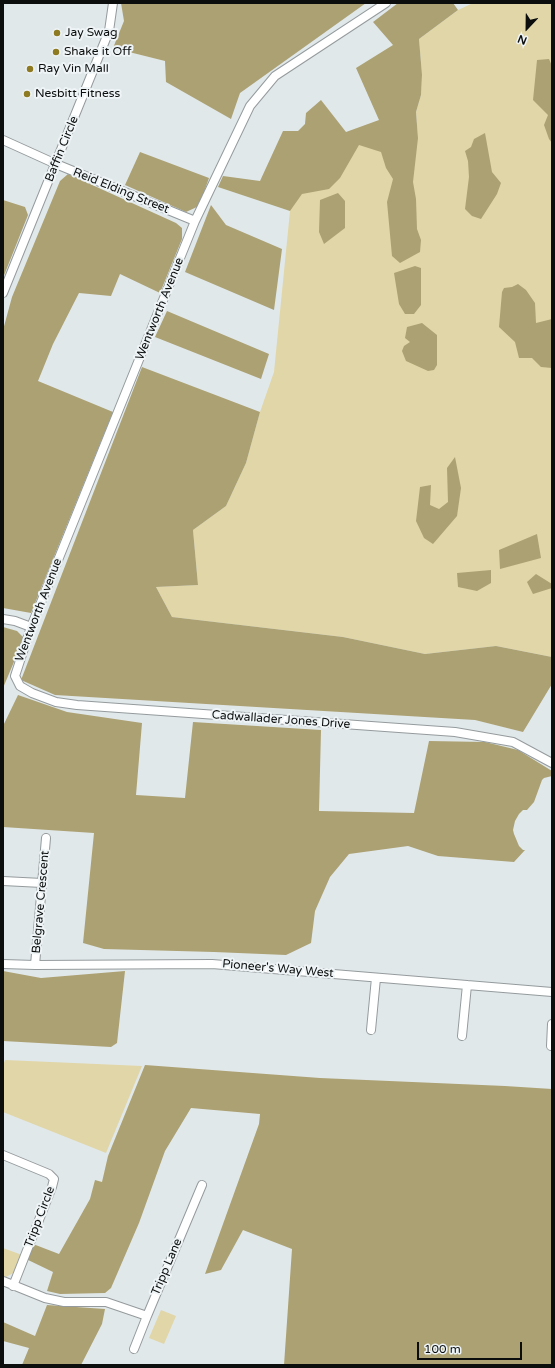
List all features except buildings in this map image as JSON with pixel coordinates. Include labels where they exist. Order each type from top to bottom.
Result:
[{"type":"street","name":"Baffin Circle","points":[[3,293],[109,31],[113,3]]},
{"type":"street","name":"Wentworth Avenue","points":[[15,676],[31,627],[195,221],[250,106],[275,76],[386,3]]},
{"type":"street","name":"Reid Elding Street","points":[[3,140],[56,164],[195,221]]},
{"type":"street","points":[[3,619],[15,621],[31,627]]},
{"type":"street","name":"Cadwallader Jones Drive","points":[[15,676],[20,686],[32,693],[56,702],[455,732],[513,742],[552,763]]},
{"type":"street","name":"Belgrave Crescent","points":[[35,965],[46,838]]},
{"type":"street","points":[[3,881],[42,884]]},
{"type":"street","name":"Pioneer's Way West","points":[[3,964],[212,964],[552,992]]},
{"type":"street","points":[[371,1030],[376,978]]},
{"type":"street","points":[[462,1036],[466,985]]},
{"type":"street","points":[[551,1046],[552,1024]]},
{"type":"street","name":"Tripp Circle","points":[[3,1155],[48,1174],[54,1179],[13,1286]]},
{"type":"street","name":"Tripp Lane","points":[[134,1349],[146,1316],[202,1185]]},
{"type":"street","points":[[3,1281],[45,1298],[64,1302],[106,1302],[146,1316]]},
{"type":"shaded area","points":[[121,3],[366,3],[240,93],[231,119],[166,82],[165,61],[113,48],[124,21]]},
{"type":"shaded area","points":[[398,3],[453,3],[458,10],[419,39],[422,75],[421,95],[416,112],[418,138],[413,182],[416,199],[417,229],[421,240],[420,252],[400,263],[392,256],[387,202],[393,179],[386,168],[381,152],[359,145],[340,178],[329,189],[302,194],[290,211],[218,187],[223,176],[260,181],[283,131],[298,131],[305,124],[306,113],[321,100],[346,132],[379,120],[356,68],[393,45],[373,22]]},
{"type":"shaded area","points":[[473,3],[552,3],[552,657],[496,646],[425,654],[343,637],[172,617],[156,587],[198,585],[193,530],[226,506],[246,463],[260,412],[274,372],[292,191],[359,145],[418,138],[416,112],[421,95],[422,76],[419,39],[458,10]]},
{"type":"shaded area","points":[[549,59],[552,66],[552,143],[544,125],[548,115],[533,100],[537,60]]},
{"type":"shaded area","points":[[485,133],[492,172],[501,183],[497,194],[481,219],[472,216],[465,209],[469,177],[468,161],[465,151],[471,147],[474,139]]},
{"type":"shaded area","points":[[140,152],[209,178],[199,206],[186,212],[125,185]]},
{"type":"shaded area","points":[[68,174],[176,223],[182,228],[182,239],[160,293],[120,274],[111,296],[79,293],[53,344],[38,381],[113,412],[31,613],[3,608],[3,330],[12,297],[60,181]]},
{"type":"shaded area","points":[[338,193],[345,201],[345,228],[324,244],[319,232],[320,200]]},
{"type":"shaded area","points":[[3,200],[25,207],[28,215],[3,278]]},
{"type":"shaded area","points":[[211,205],[226,225],[282,249],[274,310],[185,272]]},
{"type":"shaded area","points":[[415,266],[421,268],[421,305],[414,314],[405,314],[399,304],[394,273]]},
{"type":"shaded area","points":[[518,284],[526,290],[535,303],[536,323],[552,319],[552,368],[541,367],[532,358],[519,358],[515,342],[499,327],[502,292],[504,288],[512,287]]},
{"type":"shaded area","points":[[167,311],[269,354],[261,379],[155,337]]},
{"type":"shaded area","points":[[422,323],[437,335],[437,365],[434,370],[428,371],[406,361],[402,351],[404,346],[410,342],[405,338],[407,327]]},
{"type":"shaded area","points":[[142,367],[260,412],[246,463],[226,506],[193,530],[198,585],[156,587],[172,617],[343,637],[425,654],[496,646],[552,657],[552,684],[523,732],[475,720],[55,695],[21,680]]},
{"type":"shaded area","points":[[455,457],[461,488],[457,516],[433,544],[424,538],[416,521],[420,487],[431,485],[430,505],[439,509],[448,502],[447,468]]},
{"type":"shaded area","points":[[537,534],[541,558],[500,569],[499,550]]},
{"type":"shaded area","points":[[491,570],[491,583],[477,591],[458,587],[457,573]]},
{"type":"shaded area","points":[[536,574],[552,584],[552,588],[533,594],[527,582]]},
{"type":"shaded area","points":[[3,627],[17,631],[24,638],[3,688]]},
{"type":"shaded area","points":[[18,695],[67,712],[142,723],[136,795],[185,798],[193,722],[321,730],[319,811],[414,813],[429,741],[485,742],[518,750],[552,771],[552,776],[542,780],[534,802],[527,810],[523,810],[519,814],[515,821],[513,830],[514,834],[519,846],[525,850],[514,862],[438,856],[408,846],[349,854],[330,877],[315,911],[311,943],[286,955],[104,949],[83,943],[94,833],[3,827],[3,726]]},
{"type":"shaded area","points":[[3,971],[41,978],[125,971],[117,1043],[111,1047],[3,1041]]},
{"type":"shaded area","points":[[5,1060],[142,1066],[106,1153],[3,1112],[3,1066]]},
{"type":"shaded area","points":[[145,1065],[320,1078],[552,1089],[552,1365],[284,1365],[292,1249],[243,1230],[221,1270],[205,1274],[259,1124],[260,1114],[191,1108],[165,1151],[139,1223],[111,1288],[105,1293],[60,1294],[47,1291],[53,1272],[26,1259],[33,1244],[59,1254],[90,1199],[95,1180],[102,1182],[108,1156]]},
{"type":"shaded area","points":[[3,1248],[22,1255],[15,1272],[6,1277],[3,1276]]},
{"type":"shaded area","points":[[47,1305],[105,1309],[102,1324],[81,1365],[22,1365],[29,1348],[3,1341],[3,1322],[35,1336]]},
{"type":"shaded area","points":[[161,1310],[176,1316],[164,1344],[149,1338]]},
{"type":"place","name":"Jay Swag","points":[[57,33]]},
{"type":"place","name":"Shake it Off","points":[[56,52]]},
{"type":"place","name":"Ray Vin Mall","points":[[30,69]]},
{"type":"place","name":"Nesbitt Fitness","points":[[27,94]]}]
